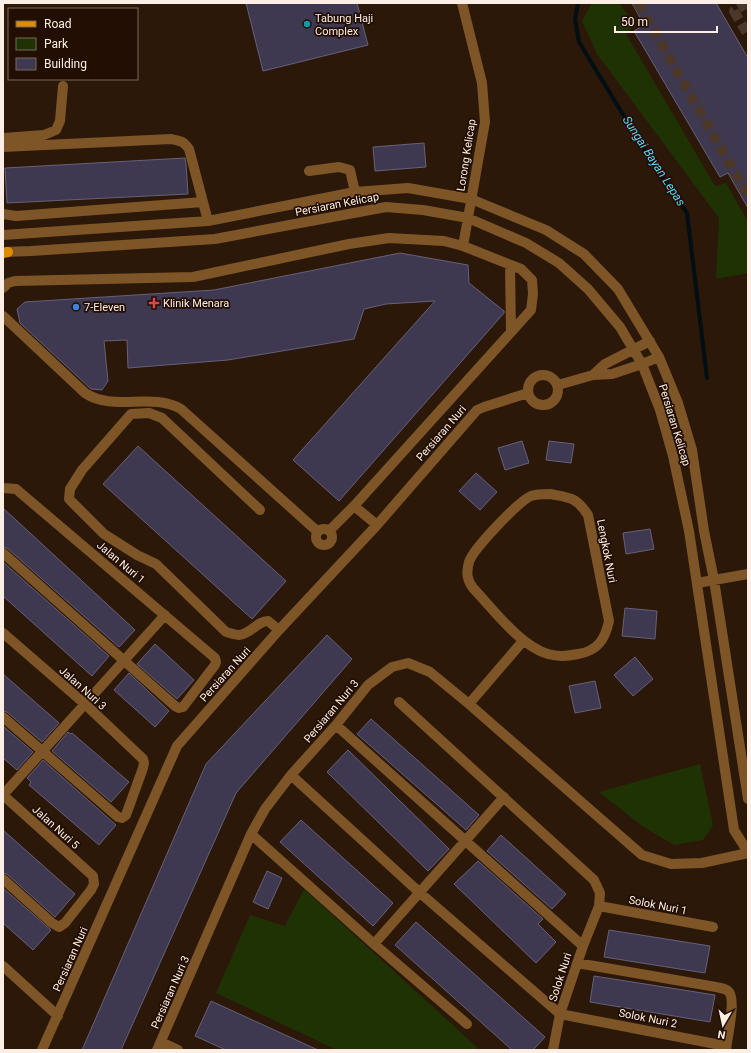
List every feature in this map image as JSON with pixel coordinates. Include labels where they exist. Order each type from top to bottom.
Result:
[{"type":"street","name":"Lorong Kelicap","points":[[462,3],[482,83],[485,122],[463,246]]},
{"type":"street","points":[[3,138],[44,135],[56,130],[60,121],[63,86]]},
{"type":"street","points":[[3,148],[171,139],[181,141],[185,143],[189,149],[208,221]]},
{"type":"street","points":[[309,171],[339,167],[350,170],[355,192]]},
{"type":"street","name":"Persiaran Kelicap","points":[[3,235],[208,221],[355,192],[408,188],[472,199],[546,230],[584,254],[618,289],[659,357],[678,403],[692,450],[748,799]]},
{"type":"street","points":[[3,214],[16,216],[203,202]]},
{"type":"street","name":"Persiaran Kelicap","points":[[5,252],[215,239],[386,207],[423,210],[468,218],[526,243],[559,262],[588,289],[620,327],[642,364],[660,410],[673,456],[689,531],[734,830],[748,853]]},
{"type":"street","points":[[3,288],[8,283],[15,281],[193,277],[349,244],[389,238],[444,242],[463,246],[521,269],[532,280],[534,294],[531,310],[354,506],[329,531]]},
{"type":"street","points":[[510,265],[511,332]]},
{"type":"street","points":[[3,316],[91,398],[107,401],[163,402],[172,404],[181,409],[318,532]]},
{"type":"street","points":[[593,375],[605,364],[650,341]]},
{"type":"street","points":[[558,385],[593,375],[612,374],[659,357]]},
{"type":"street","points":[[539,375],[552,378],[558,385],[559,391],[558,396],[554,401],[544,406],[533,403],[528,393],[529,384],[534,377],[539,375]]},
{"type":"street","name":"Persiaran Nuri","points":[[42,1050],[177,746],[279,630],[377,525],[477,410],[528,393]]},
{"type":"street","points":[[260,510],[162,418],[149,413],[132,414],[82,470],[70,489],[69,499],[104,534],[137,555],[156,564],[226,632],[239,635],[251,630],[262,621],[268,621],[279,630]]},
{"type":"street","name":"Jalan Nuri 1","points":[[4,487],[16,489],[165,615],[214,658],[216,662],[183,707],[179,708],[124,660]]},
{"type":"street","name":"Lengkok Nuri","points":[[550,494],[569,497],[580,504],[588,515],[609,621],[606,634],[597,647],[583,653],[566,656],[548,654],[524,641],[473,588],[468,580],[467,571],[469,561],[475,551],[520,503],[532,496],[550,494]]},
{"type":"street","points":[[354,506],[377,525]]},
{"type":"street","points":[[324,529],[329,531],[331,539],[329,543],[324,545],[317,542],[316,537],[318,532],[324,529]]},
{"type":"street","points":[[3,553],[124,660]]},
{"type":"street","points":[[697,583],[748,574]]},
{"type":"street","points":[[3,795],[165,615]]},
{"type":"street","name":"Jalan Nuri 3","points":[[3,633],[85,704],[143,759],[144,763],[126,815],[122,818],[118,817],[43,751]]},
{"type":"street","points":[[469,704],[524,641]]},
{"type":"street","name":"Persiaran Nuri 3","points":[[159,1046],[251,834],[265,809],[368,685],[392,667],[408,663],[430,672],[469,704],[642,855],[672,864],[702,863],[748,853]]},
{"type":"street","name":"Solok Nuri","points":[[292,775],[419,892],[560,1014],[582,946],[599,906],[600,893],[594,880],[400,702]]},
{"type":"street","points":[[3,717],[43,751]]},
{"type":"street","points":[[336,725],[582,946]]},
{"type":"street","name":"Jalan Nuri 5","points":[[3,795],[93,876],[94,884],[92,890],[65,923],[59,927],[52,923],[3,879]]},
{"type":"street","points":[[374,944],[504,797]]},
{"type":"street","points":[[251,834],[374,944],[467,1024]]},
{"type":"street","name":"Solok Nuri 1","points":[[599,906],[713,927]]},
{"type":"street","points":[[577,963],[716,986],[727,990],[731,996],[732,1004],[726,1048]]},
{"type":"street","points":[[3,966],[58,1016]]},
{"type":"street","points":[[552,1050],[560,1014]]},
{"type":"street","name":"Solok Nuri 2","points":[[560,1014],[726,1048]]},
{"type":"street","points":[[159,1046],[178,1050]]},
{"type":"green space","points":[[592,3],[619,3],[635,25],[626,34],[715,186],[726,183],[748,222],[748,273],[716,279],[719,218],[597,54],[582,21]]},
{"type":"green space","points":[[700,764],[713,825],[703,840],[674,845],[642,826],[599,792]]},
{"type":"green space","points":[[304,889],[480,1050],[337,1050],[216,993],[250,915],[285,926]]},
{"type":"building","name":"Tabung Haji Complex","points":[[246,3],[357,3],[368,45],[263,71]]},
{"type":"building","points":[[632,3],[716,3],[748,58],[748,208],[728,173],[720,177],[634,31],[644,25]]},
{"type":"building","points":[[424,143],[426,167],[375,171],[373,147]]},
{"type":"building","points":[[185,158],[188,194],[7,203],[5,168]]},
{"type":"building","points":[[400,253],[468,265],[469,283],[504,311],[504,313],[339,501],[293,460],[435,301],[386,304],[364,309],[354,339],[228,360],[128,368],[127,340],[104,341],[108,381],[102,390],[91,389],[20,323],[17,309],[25,302],[214,290]]},
{"type":"building","points":[[522,441],[529,463],[505,470],[498,448]]},
{"type":"building","points":[[549,441],[574,444],[571,463],[546,460]]},
{"type":"building","points":[[138,446],[286,581],[252,619],[103,484]]},
{"type":"building","points":[[476,473],[497,492],[480,510],[459,491]]},
{"type":"building","points":[[3,508],[135,630],[119,647],[7,548],[3,547]]},
{"type":"building","points":[[650,529],[654,549],[626,554],[623,533]]},
{"type":"building","points":[[3,562],[109,656],[92,676],[3,596]]},
{"type":"building","points":[[625,608],[657,611],[655,639],[622,636]]},
{"type":"building","points":[[327,635],[352,659],[236,793],[121,1050],[82,1050],[206,764]]},
{"type":"building","points":[[155,644],[194,680],[177,699],[137,664]]},
{"type":"building","points":[[635,657],[653,679],[633,696],[614,675]]},
{"type":"building","points":[[129,673],[169,711],[155,727],[114,690]]},
{"type":"building","points":[[3,674],[59,723],[42,742],[7,712],[3,711]]},
{"type":"building","points":[[595,681],[601,708],[575,713],[569,686]]},
{"type":"building","points":[[371,719],[479,815],[466,830],[357,734]]},
{"type":"building","points":[[3,726],[33,752],[17,770],[3,758]]},
{"type":"building","points":[[68,732],[71,734],[72,733],[129,782],[111,802],[52,751]]},
{"type":"building","points":[[348,750],[449,849],[428,871],[327,772]]},
{"type":"building","points":[[43,760],[116,825],[99,845],[29,785],[31,782],[27,778]]},
{"type":"building","points":[[301,820],[393,903],[373,926],[280,842]]},
{"type":"building","points":[[3,830],[75,894],[55,917],[7,874],[3,873]]},
{"type":"building","points":[[501,835],[566,894],[552,909],[487,851]]},
{"type":"building","points":[[478,861],[543,919],[538,924],[556,942],[536,963],[454,884]]},
{"type":"building","points":[[267,871],[282,878],[268,909],[253,902]]},
{"type":"building","points":[[3,888],[51,930],[33,950],[3,923]]},
{"type":"building","points":[[416,922],[545,1037],[533,1050],[512,1050],[395,945]]},
{"type":"building","points":[[609,930],[710,946],[705,973],[604,957]]},
{"type":"building","points":[[594,976],[715,995],[710,1022],[590,1002]]},
{"type":"building","points":[[211,1001],[318,1050],[226,1050],[195,1036]]},
{"type":"waterway","name":"Sungai Bayan Lepas","points":[[578,3],[575,19],[579,42],[658,172],[687,213],[707,378]]},
{"type":"tunnel","points":[[638,3],[748,196]]},
{"type":"tunnel","points":[[747,3],[734,11],[748,35]]},
{"type":"place","name":"Tabung Haji Complex","points":[[307,24]]},
{"type":"place","name":"Klinik Menara","points":[[154,303]]},
{"type":"place","name":"7-Eleven","points":[[76,307]]}]
